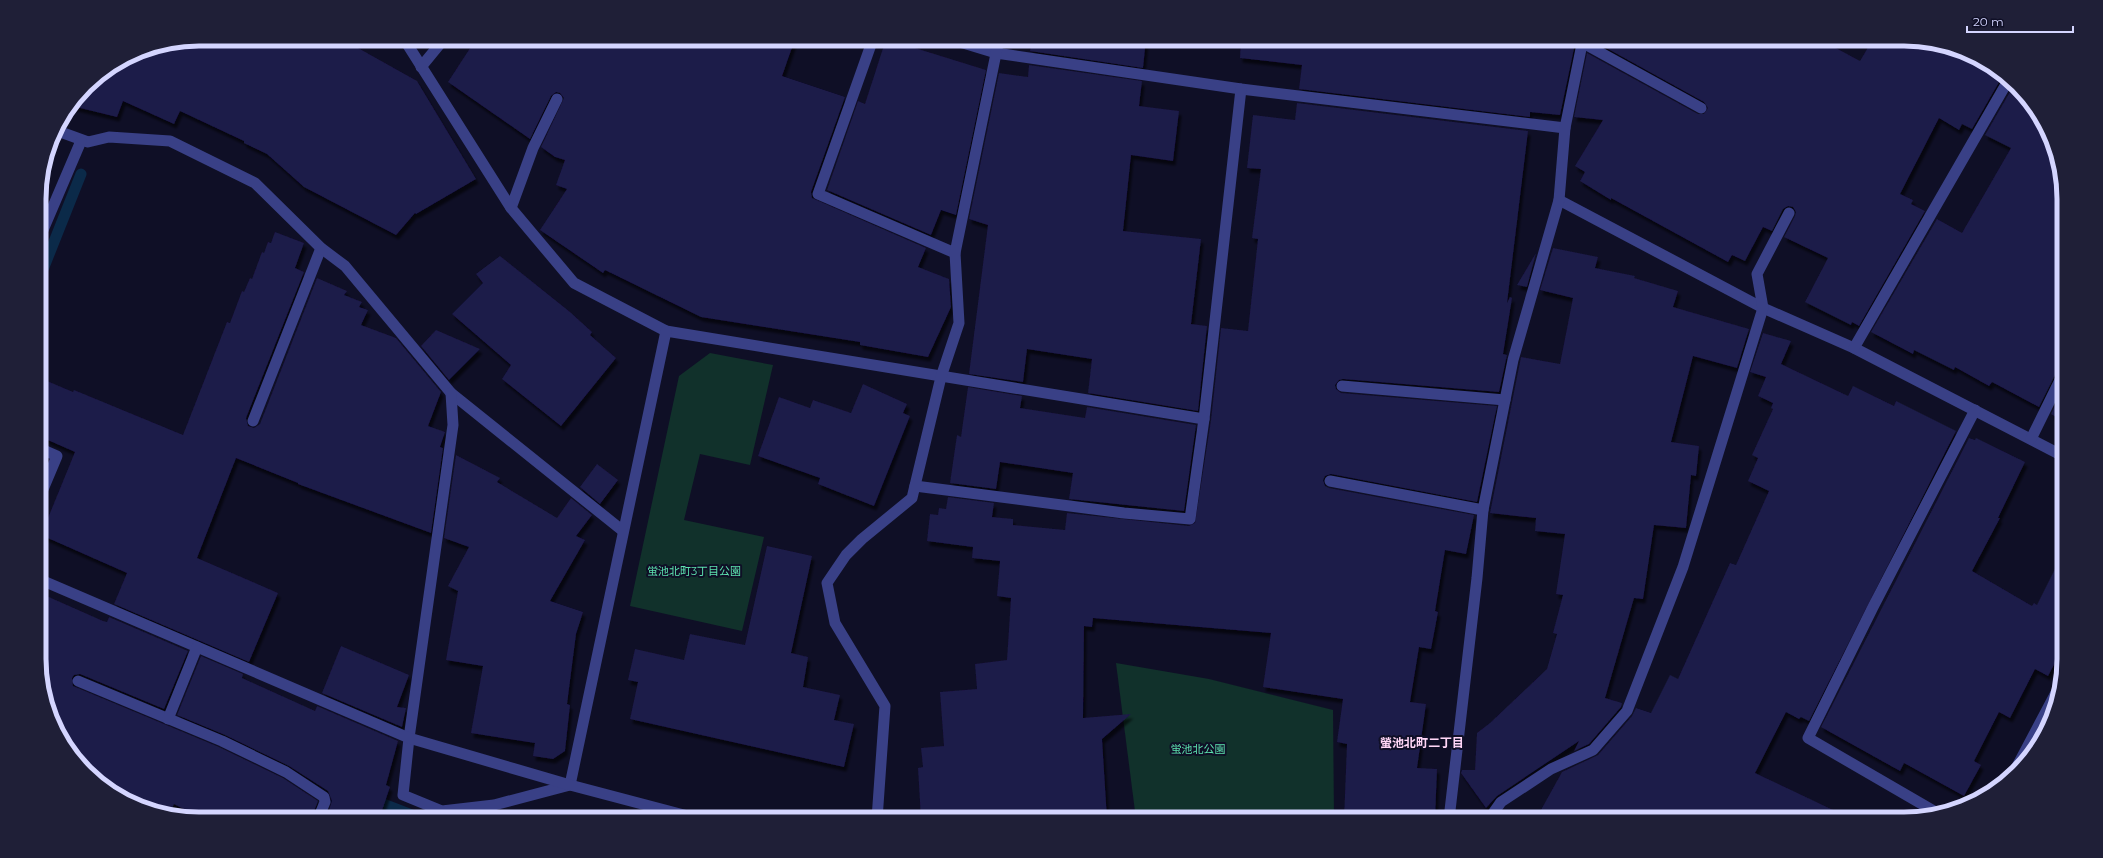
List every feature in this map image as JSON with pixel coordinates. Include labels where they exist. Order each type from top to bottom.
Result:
[{"type":"street","points":[[408,46],[511,208],[574,283],[666,331],[1204,419]]},
{"type":"street","points":[[420,66],[438,46]]},
{"type":"street","points":[[871,46],[818,194],[955,253]]},
{"type":"street","points":[[973,46],[996,53],[1242,89],[1565,128]]},
{"type":"street","points":[[877,812],[885,706],[836,623],[827,583],[846,555],[862,539],[912,498],[941,377],[959,323],[955,253],[997,46]]},
{"type":"street","points":[[1450,812],[1477,578],[1483,510],[1513,360],[1560,200],[1565,128],[1582,46]]},
{"type":"street","points":[[1592,46],[1701,108]]},
{"type":"street","points":[[1854,348],[2006,85]]},
{"type":"street","points":[[915,486],[1124,513],[1190,519],[1204,419],[1242,89]]},
{"type":"street","points":[[511,208],[532,148],[557,99]]},
{"type":"street","points":[[61,132],[88,142],[109,137],[170,141],[255,183],[321,248],[345,266],[451,393],[623,531]]},
{"type":"street","points":[[46,223],[81,140]]},
{"type":"street","points":[[1560,200],[1763,308],[1854,348],[2057,453]]},
{"type":"street","points":[[1494,812],[1501,802],[1551,769],[1593,750],[1627,711],[1683,566],[1763,308],[1757,274],[1789,213]]},
{"type":"street","points":[[253,421],[321,248]]},
{"type":"street","points":[[570,786],[666,331]]},
{"type":"street","points":[[1342,386],[1505,400]]},
{"type":"street","points":[[2031,439],[2057,386]]},
{"type":"street","points":[[451,393],[453,425],[409,738],[403,795],[442,811],[494,805],[570,786]]},
{"type":"street","points":[[1931,810],[1808,738],[1873,607],[1975,410]]},
{"type":"street","points":[[46,451],[57,456],[46,482]]},
{"type":"street","points":[[1330,481],[1483,510]]},
{"type":"street","points":[[46,582],[409,738],[570,786],[672,812]]},
{"type":"street","points":[[168,719],[197,647]]},
{"type":"street","points":[[78,681],[242,751],[286,772],[324,797],[325,802],[321,812]]},
{"type":"street","points":[[2026,750],[2050,704]]},
{"type":"green space","name":"蛍池北町3丁目公園","points":[[710,353],[773,365],[750,465],[700,454],[684,520],[764,537],[742,631],[630,606],[679,376]]},
{"type":"green space","name":"蛍池北公園","points":[[1116,663],[1209,679],[1333,710],[1334,812],[1135,812]]},
{"type":"building","points":[[189,46],[354,46],[417,81],[476,179],[416,214],[415,213],[396,235],[304,187],[267,154],[244,143],[244,141],[180,111],[174,124],[123,101],[117,117],[77,107],[98,84],[114,72],[131,62],[160,51]]},
{"type":"building","points":[[471,46],[793,46],[782,76],[845,97],[811,192],[812,198],[926,248],[918,267],[949,279],[951,307],[928,357],[860,345],[860,342],[701,317],[605,270],[603,273],[540,230],[567,189],[556,185],[565,160],[555,157],[541,147],[564,98],[560,93],[556,92],[551,96],[530,139],[448,82]]},
{"type":"building","points":[[884,46],[909,46],[986,70],[956,215],[941,210],[931,235],[827,190],[858,101],[865,104]]},
{"type":"building","points":[[1031,46],[1145,46],[1143,68],[1030,51]]},
{"type":"building","points":[[1241,46],[1575,46],[1560,115],[1530,112],[1530,117],[1299,89],[1302,65],[1240,58]]},
{"type":"building","points":[[1603,46],[1832,46],[1860,61],[1869,46],[1914,46],[1953,54],[1972,62],[2000,80],[1972,129],[1962,124],[1959,130],[1939,118],[1900,194],[1913,200],[1911,204],[1925,211],[1859,326],[1852,322],[1851,325],[1805,302],[1828,258],[1784,237],[1795,216],[1796,212],[1793,207],[1788,206],[1783,209],[1772,231],[1763,227],[1745,261],[1732,255],[1728,262],[1611,198],[1611,200],[1580,181],[1585,172],[1575,166],[1603,120],[1574,117],[1587,53],[1698,114],[1704,114],[1708,108],[1704,102]]},
{"type":"building","points":[[1029,65],[1142,81],[1139,106],[1179,111],[1173,161],[1131,155],[1123,231],[1201,239],[1191,324],[1207,326],[1198,411],[1088,393],[1092,359],[1027,349],[1023,382],[969,374],[988,225],[969,219],[999,73],[1028,77]]},
{"type":"building","points":[[2011,90],[2031,114],[2041,131],[2049,150],[2056,179],[2057,371],[2039,407],[1992,382],[1989,386],[1955,367],[1954,370],[1914,350],[1913,354],[1871,332],[1937,219],[1962,233],[2011,148],[1985,135]]},
{"type":"building","points":[[1297,103],[1528,131],[1507,303],[1510,297],[1512,298],[1503,354],[1507,355],[1499,392],[1343,379],[1339,380],[1335,385],[1336,389],[1341,393],[1497,406],[1477,502],[1331,474],[1325,476],[1323,480],[1325,486],[1329,488],[1474,515],[1466,554],[1445,550],[1435,611],[1438,612],[1431,649],[1419,647],[1410,702],[1426,704],[1417,768],[1437,769],[1435,812],[1344,812],[1347,744],[1337,742],[1343,699],[1263,687],[1271,633],[1093,618],[1092,627],[1084,626],[1083,718],[1131,714],[1102,739],[1107,812],[921,812],[918,768],[923,767],[921,748],[944,746],[940,692],[977,689],[975,664],[1007,660],[1011,598],[997,596],[1000,561],[972,558],[973,547],[927,541],[930,514],[938,515],[939,508],[946,509],[948,497],[994,503],[992,517],[1013,519],[1013,525],[1065,530],[1067,513],[1189,526],[1195,523],[1211,420],[1221,328],[1248,331],[1258,239],[1252,238],[1261,169],[1247,168],[1253,115],[1295,120]]},
{"type":"building","points":[[275,232],[304,243],[295,268],[304,272],[246,418],[248,426],[254,428],[260,424],[317,278],[347,291],[344,295],[362,302],[359,307],[368,310],[361,325],[396,338],[441,392],[428,426],[445,432],[440,447],[443,448],[431,533],[298,484],[236,458],[197,558],[278,593],[249,662],[114,604],[127,573],[46,537],[46,523],[75,452],[46,439],[46,381],[73,392],[74,390],[183,435],[227,322],[230,323],[242,291],[244,292],[250,278],[252,279],[262,252],[264,253],[268,242],[271,243]]},
{"type":"building","points":[[1553,248],[1598,257],[1595,268],[1635,276],[1634,278],[1678,291],[1673,307],[1749,329],[1737,368],[1693,356],[1671,442],[1699,446],[1696,476],[1691,475],[1686,528],[1654,525],[1643,599],[1634,598],[1605,698],[1622,703],[1621,707],[1589,744],[1574,751],[1579,741],[1497,796],[1486,808],[1461,773],[1462,770],[1475,770],[1477,733],[1490,723],[1547,669],[1557,634],[1553,633],[1563,595],[1556,594],[1565,534],[1535,531],[1536,518],[1490,513],[1521,357],[1560,364],[1573,298],[1540,290]]},
{"type":"building","points":[[1536,253],[1527,287],[1517,285]]},
{"type":"building","points":[[500,256],[570,312],[592,332],[590,335],[616,358],[561,426],[502,379],[511,365],[452,314],[483,283],[476,274]]},
{"type":"building","points":[[436,330],[480,349],[449,380],[421,346]]},
{"type":"building","points":[[1763,333],[1791,341],[1781,364],[1848,396],[1853,386],[1894,406],[1896,401],[1956,431],[1809,721],[1801,717],[1799,719],[1786,712],[1755,773],[1837,812],[1540,812],[1562,772],[1598,755],[1632,716],[1636,708],[1651,713],[1670,675],[1678,679],[1730,563],[1736,565],[1769,491],[1748,481],[1758,458],[1752,455],[1773,409],[1771,408],[1773,403],[1758,396],[1766,377],[1750,372]]},
{"type":"building","points":[[863,384],[907,404],[903,413],[910,416],[874,506],[818,484],[820,478],[758,456],[779,397],[810,408],[813,400],[851,413]]},
{"type":"building","points":[[968,387],[1022,396],[1020,408],[1085,418],[1087,407],[1196,425],[1184,511],[1069,499],[1073,473],[1000,462],[996,489],[950,483],[957,435],[961,437]]},
{"type":"building","points":[[2057,402],[2057,418],[2051,414]]},
{"type":"building","points":[[1969,438],[1975,440],[1976,438],[2025,462],[1998,518],[2000,518],[1972,571],[2032,606],[2034,603],[2037,605],[2057,565],[2057,659],[2048,676],[2035,669],[2010,718],[1999,712],[1974,761],[1981,765],[1964,796],[1904,763],[1900,771],[1821,727]]},
{"type":"building","points":[[456,455],[500,478],[497,482],[557,518],[571,498],[592,515],[576,536],[585,540],[550,601],[583,612],[576,634],[567,704],[570,705],[565,751],[553,759],[533,756],[535,743],[471,733],[483,666],[446,660],[458,591],[448,586],[469,547],[444,538]]},
{"type":"building","points":[[597,464],[618,480],[600,504],[580,487]]},
{"type":"building","points":[[767,546],[812,556],[791,653],[808,657],[803,687],[840,695],[834,720],[854,724],[844,767],[630,719],[638,682],[628,680],[635,649],[684,660],[690,634],[745,645]]},
{"type":"building","points":[[46,596],[103,621],[107,622],[109,617],[188,651],[164,709],[80,674],[74,675],[72,678],[73,686],[219,747],[283,778],[318,801],[314,812],[189,812],[174,804],[172,808],[169,807],[168,809],[148,801],[147,803],[131,796],[98,774],[84,760],[62,727],[54,708],[47,679]]},
{"type":"building","points":[[341,646],[409,675],[397,707],[406,708],[402,727],[322,693]]},
{"type":"building","points":[[201,656],[243,674],[242,678],[315,711],[317,706],[398,741],[386,785],[390,787],[381,812],[328,812],[332,801],[328,791],[289,766],[225,735],[177,715]]},
{"type":"waterway","points":[[46,262],[81,174]]},
{"type":"waterway","points":[[370,799],[404,812]]},
{"type":"district","name":"螢池北町二丁目","points":[[1422,743]]}]
